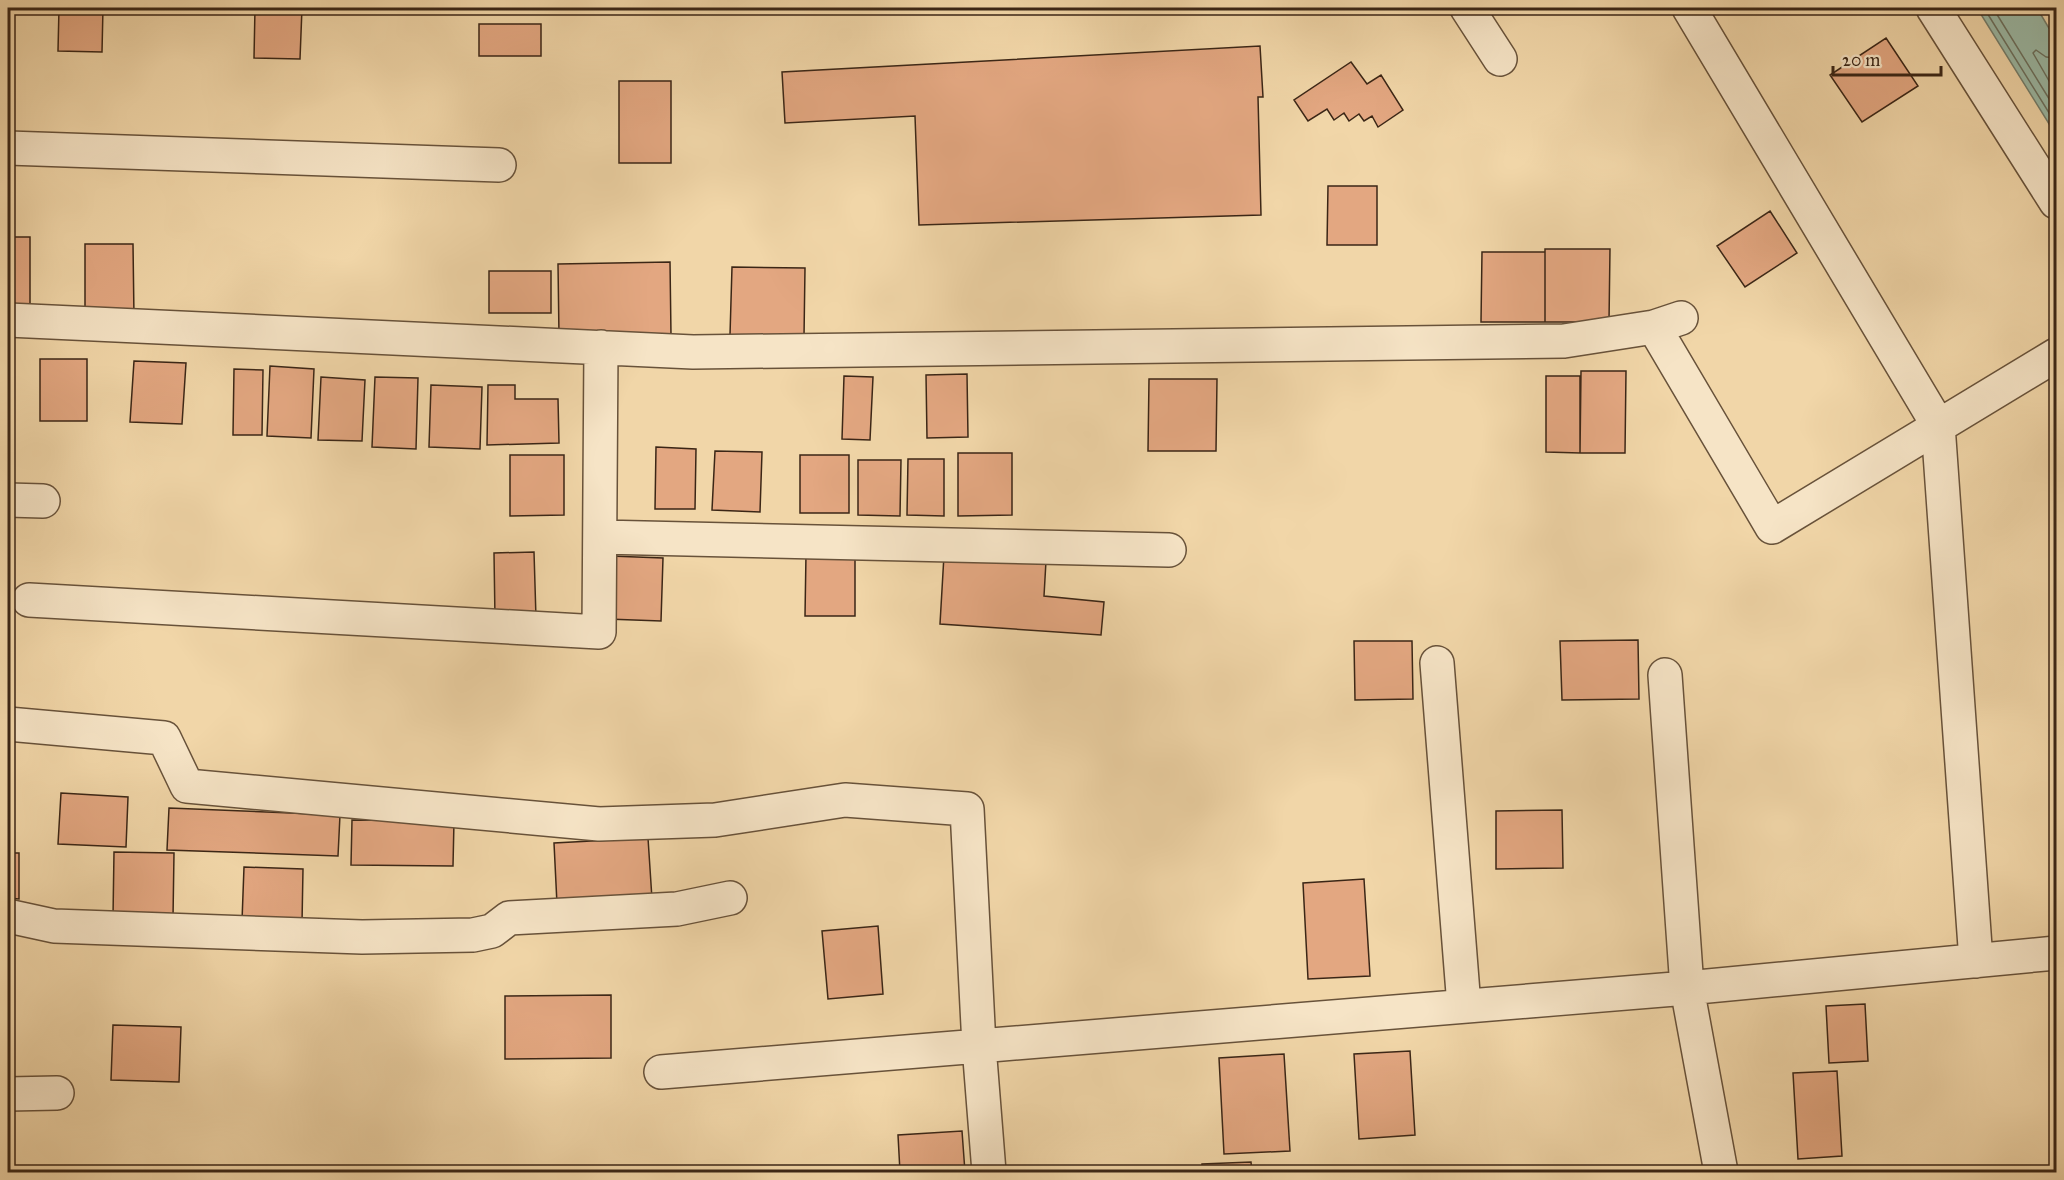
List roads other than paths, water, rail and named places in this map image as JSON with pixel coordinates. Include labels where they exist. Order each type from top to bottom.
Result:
[{"type":"street","points":[[1467,8],[1500,59]]},
{"type":"street","points":[[1689,8],[1938,425],[1976,961]]},
{"type":"street","points":[[1933,8],[2056,202]]},
{"type":"street","points":[[8,148],[499,165]]},
{"type":"street","points":[[8,320],[693,352],[1564,341],[1667,322],[1772,527],[2056,355]]},
{"type":"street","points":[[29,600],[599,632],[601,347]]},
{"type":"street","points":[[8,500],[43,501]]},
{"type":"street","points":[[600,537],[1169,550]]},
{"type":"street","points":[[1437,663],[1464,1006]]},
{"type":"street","points":[[1665,675],[1687,988],[1721,1173]]},
{"type":"street","points":[[8,724],[164,738],[187,786],[598,824],[715,820],[845,800],[967,809],[979,1046],[989,1173]]},
{"type":"street","points":[[8,916],[54,926],[362,937],[472,935],[492,931],[509,918],[677,909],[730,898]]},
{"type":"street","points":[[661,1072],[1687,988],[2056,953]]},
{"type":"street","points":[[8,1094],[57,1093]]},
{"type":"water","points":[[1977,8],[2037,8],[2056,40],[2056,135]]}]
